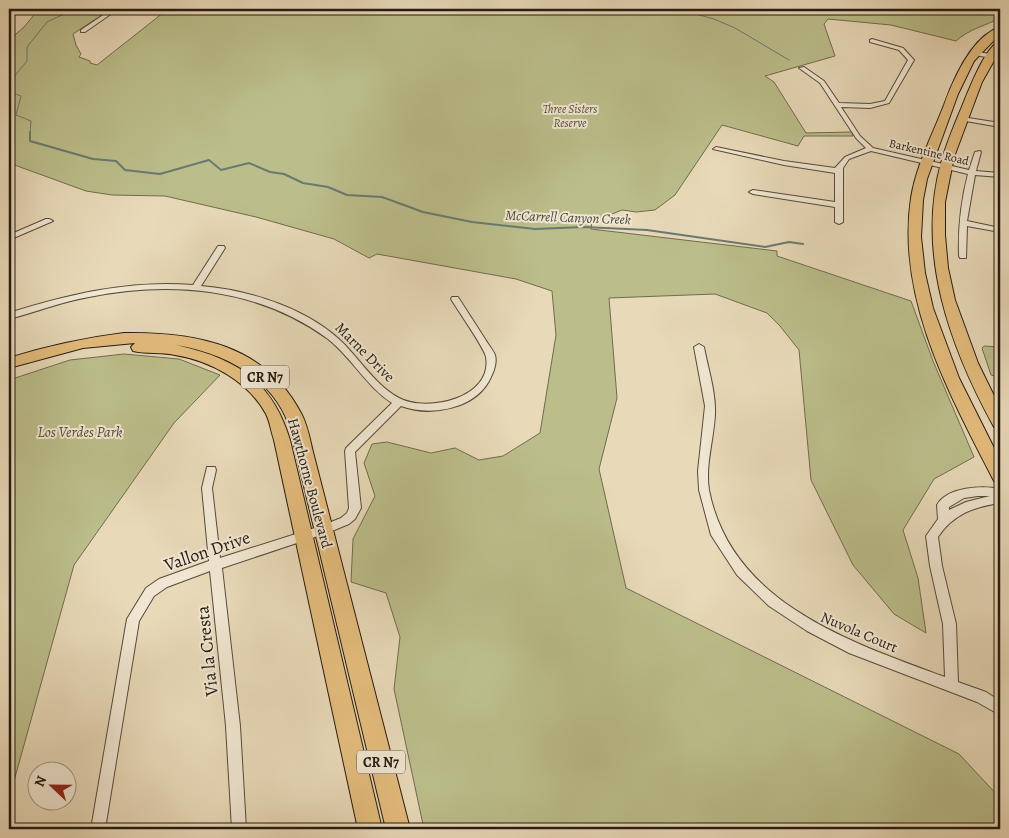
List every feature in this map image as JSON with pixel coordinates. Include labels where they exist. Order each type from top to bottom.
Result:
[{"type":"main road","points":[[1000,30],[973,53],[963,68],[926,163],[917,200],[916,245],[924,296],[944,360],[1000,476]]},
{"type":"main road","points":[[1000,44],[995,57],[981,73],[945,167],[940,193],[938,228],[944,282],[961,338],[976,376],[1000,423]]},
{"type":"main road","points":[[924,296],[935,324],[940,331],[951,337],[961,338]]},
{"type":"main road","name":"Hawthorne Boulevard","points":[[9,363],[56,348],[109,338],[164,337],[194,341],[226,352],[246,363],[275,386],[293,413],[313,534],[370,829]]},
{"type":"main road","points":[[50,360],[51,356],[57,352],[100,343],[109,338]]},
{"type":"main road","name":"Hawthorne Boulevard","points":[[9,374],[50,360],[87,351],[145,346],[192,354],[233,371],[257,390],[272,411],[313,534],[398,829]]},
{"type":"street","points":[[83,32],[115,9]]},
{"type":"street","points":[[838,105],[870,106],[887,102],[911,60],[901,49],[872,40]]},
{"type":"street","points":[[973,53],[995,57]]},
{"type":"street","name":"Barkentine Road","points":[[802,68],[822,82],[858,137],[871,149],[971,174],[1000,175]]},
{"type":"street","points":[[962,119],[1000,126]]},
{"type":"street","points":[[716,149],[791,165],[839,171]]},
{"type":"street","points":[[839,222],[839,171],[847,158],[871,149]]},
{"type":"street","points":[[963,256],[964,223],[971,174],[978,152]]},
{"type":"street","points":[[752,192],[839,205]]},
{"type":"street","points":[[9,238],[49,221]]},
{"type":"street","points":[[964,223],[1000,230]]},
{"type":"street","points":[[196,288],[221,248]]},
{"type":"street","name":"Marne Drive","points":[[9,316],[48,303],[111,290],[167,287],[196,288],[248,297],[282,309],[314,325],[351,356],[384,394],[398,403],[425,407],[460,402],[472,396],[489,378],[492,365],[491,356],[455,299]]},
{"type":"street","name":"Nuvola Court","points":[[698,347],[710,405],[703,473],[704,489],[714,528],[747,577],[789,614],[812,629],[836,641],[981,697],[1000,708]]},
{"type":"street","name":"Vallon Drive","points":[[98,829],[133,619],[150,592],[180,576],[313,534],[351,516],[355,508],[350,451],[398,403]]},
{"type":"street","name":"Via la Cresta","points":[[211,470],[207,488],[233,726],[239,829]]},
{"type":"street","points":[[944,519],[943,505],[951,498],[962,494],[989,490],[1000,493]]},
{"type":"street","points":[[951,685],[952,643],[949,617],[936,570],[932,536],[944,519],[965,506],[1000,499]]},
{"type":"green space","name":"Three Sisters Reserve","points":[[39,9],[111,9],[73,34],[81,54],[79,57],[97,65],[168,9],[1000,9],[1000,18],[956,41],[891,25],[828,19],[824,24],[835,56],[765,76],[774,82],[806,133],[852,132],[853,136],[804,136],[798,146],[722,125],[675,195],[655,210],[636,212],[622,210],[592,222],[591,229],[777,251],[777,256],[911,301],[933,361],[974,457],[934,479],[903,530],[918,578],[926,633],[894,614],[853,565],[811,480],[799,350],[767,313],[715,294],[609,298],[617,398],[599,469],[626,588],[959,754],[1000,798],[1000,820],[995,829],[740,829],[735,827],[724,829],[424,829],[394,689],[400,637],[386,593],[351,582],[353,539],[375,496],[364,463],[372,444],[387,442],[431,453],[455,448],[479,460],[503,456],[540,433],[556,335],[552,291],[516,279],[377,254],[369,258],[334,239],[256,217],[165,196],[112,195],[86,191],[9,163],[9,40],[24,27]]},
{"type":"green space","points":[[984,346],[1000,347],[1000,378],[991,375],[982,348]]},
{"type":"green space","name":"Los Verdes Park","points":[[124,354],[179,359],[220,375],[174,423],[74,565],[9,799],[9,380],[70,360]]},
{"type":"waterway","name":"McCarrell Canyon Creek","points":[[9,83],[27,61],[27,47],[47,22],[64,14],[69,9]]},
{"type":"waterway","points":[[677,9],[714,19],[735,28],[789,60]]},
{"type":"waterway","name":"McCarrell Canyon Creek","points":[[9,92],[21,96],[16,115],[31,121],[30,133]]},
{"type":"waterway","name":"McCarrell Canyon Creek","points":[[30,133],[30,141],[93,159],[116,161],[125,170],[160,174],[209,160],[221,170],[249,163],[270,172],[284,174],[303,183],[328,187],[347,195],[382,197],[423,212],[472,222],[535,229],[584,227],[647,230],[765,247],[789,242],[803,244]]}]
